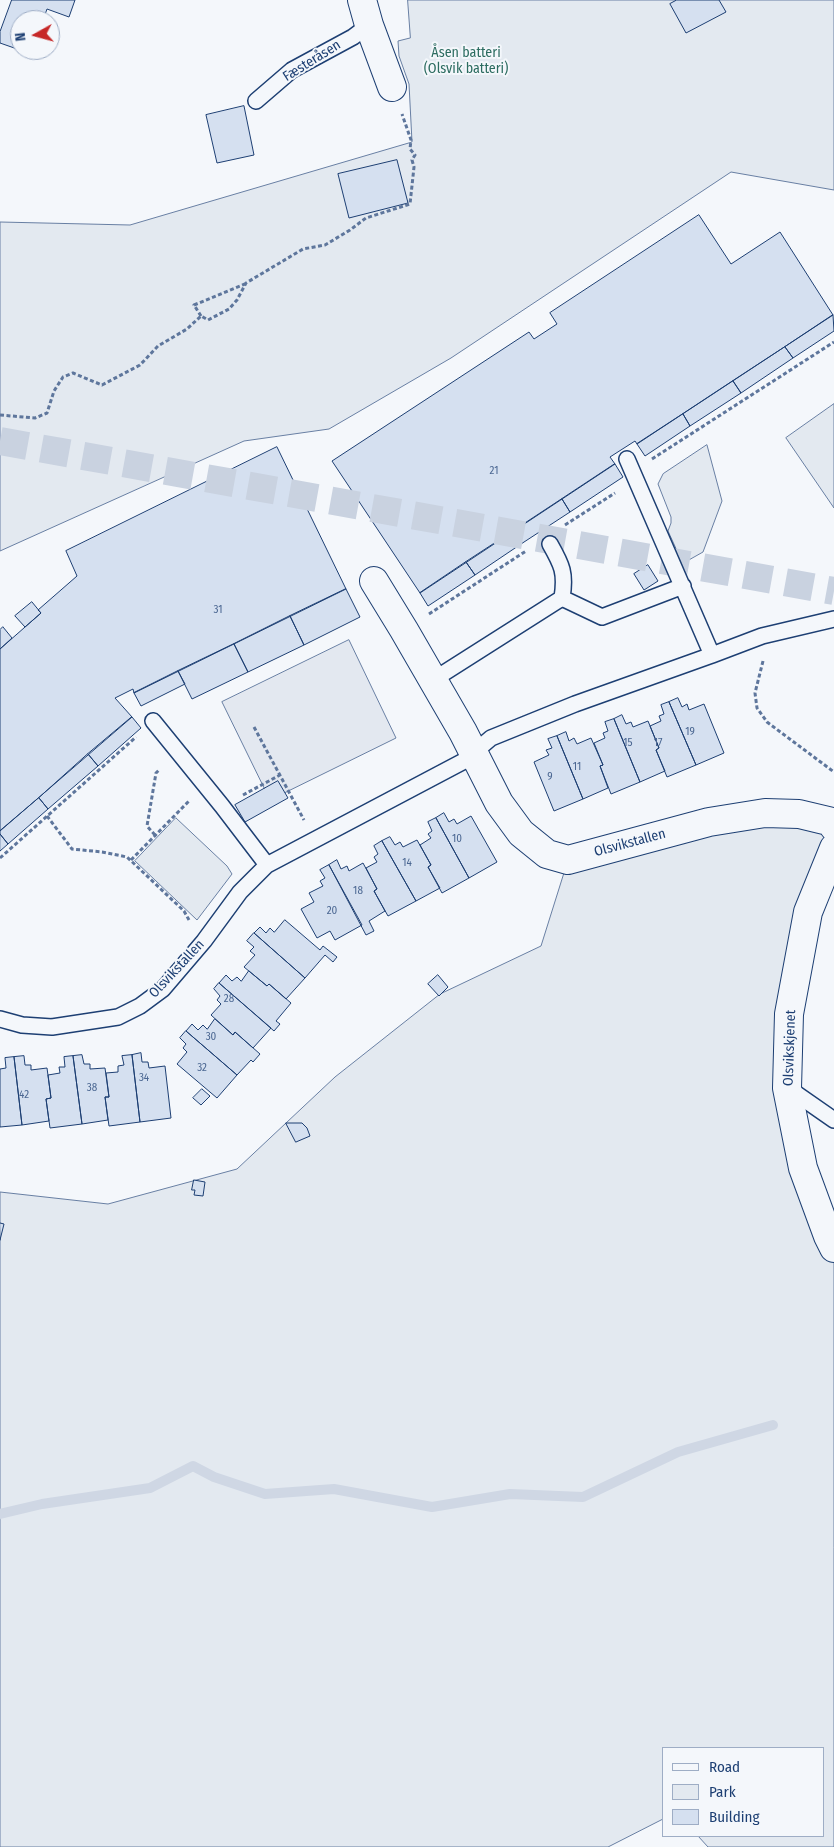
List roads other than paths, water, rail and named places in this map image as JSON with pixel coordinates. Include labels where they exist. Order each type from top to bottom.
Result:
[{"type":"street","name":"Fæsteråsen","points":[[365,13],[392,87]]},
{"type":"street","name":"Olsvikstallen","points":[[374,582],[463,732],[499,804],[521,833],[547,854],[568,860],[709,822],[765,813],[800,814],[832,822],[834,827]]},
{"type":"street","name":"Olsvikskjenet","points":[[834,848],[808,912],[789,1014],[787,1088],[803,1168],[834,1248]]},
{"type":"lane","name":"Fæsteråsen","points":[[256,101],[292,70],[353,37],[365,13]]},
{"type":"lane","points":[[632,470],[712,654]]},
{"type":"lane","points":[[433,680],[562,598],[565,580],[561,562],[550,544]]},
{"type":"lane","points":[[562,598],[602,617],[683,586]]},
{"type":"lane","name":"Olsvikstallen","points":[[0,1019],[22,1025],[52,1027],[118,1017],[140,1006],[163,988],[204,941],[240,892],[267,865],[464,761],[492,738],[575,704],[762,636],[834,619]]},
{"type":"lane","points":[[153,721],[205,784],[267,865]]},
{"type":"lane","points":[[787,1088],[834,1120]]},
{"type":"waterway","points":[[0,1514],[42,1504],[150,1488],[193,1466],[214,1477],[265,1494],[334,1489],[432,1507],[510,1494],[583,1497],[678,1452],[773,1425]]},
{"type":"tunnel","points":[[0,441],[834,591]]},
{"type":"park label","name":"Åsen batteri (Olsvik batteri)","points":[[466,62]]}]
